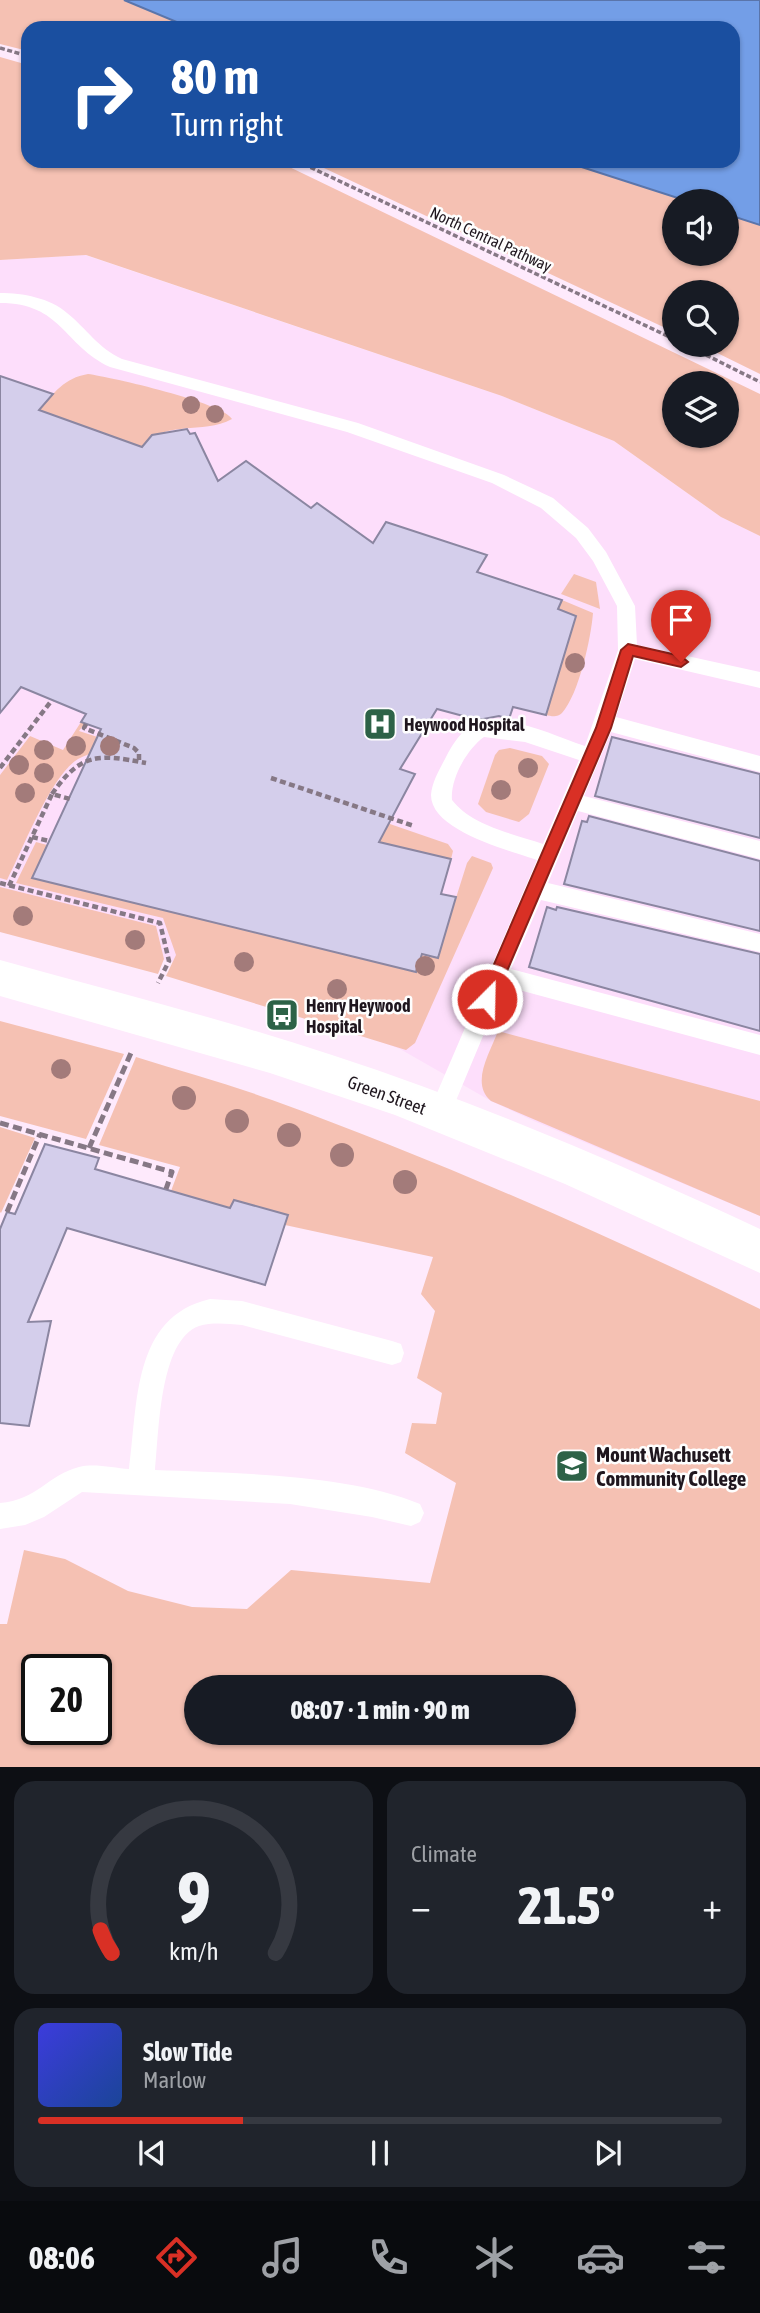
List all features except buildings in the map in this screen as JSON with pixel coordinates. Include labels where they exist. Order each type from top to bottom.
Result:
[{"type":"street","name":"Green Street","points":[[0,978],[272,1055],[439,1114],[564,1163],[760,1252]]},
{"type":"lane","points":[[0,298],[26,301],[47,308],[61,316],[93,353],[116,362],[352,427],[485,474],[547,503],[582,533],[614,580],[626,606],[628,650],[605,722],[439,1114]]},
{"type":"lane","points":[[628,650],[760,680]]},
{"type":"lane","points":[[605,722],[760,764]]},
{"type":"lane","points":[[548,855],[453,816],[442,802],[441,790],[466,741],[478,731],[487,729],[514,733],[591,756]]},
{"type":"lane","points":[[572,800],[760,850]]},
{"type":"lane","points":[[534,889],[760,943]]},
{"type":"lane","points":[[497,975],[760,1045]]},
{"type":"lane","points":[[140,1483],[155,1369],[160,1350],[171,1332],[186,1317],[221,1310],[242,1313],[392,1353]]},
{"type":"lane","points":[[0,1516],[19,1516],[36,1509],[63,1486],[81,1479],[350,1498],[411,1513]]},
{"type":"path","points":[[0,48],[21,54]]},
{"type":"path","name":"North Central Pathway","points":[[312,168],[662,333]]},
{"type":"path","points":[[710,357],[760,382]]},
{"type":"path","points":[[0,768],[52,700]]},
{"type":"path","points":[[86,724],[84,728],[134,748],[139,753],[139,762]]},
{"type":"path","points":[[9,886],[52,794],[77,763],[110,756],[146,763]]},
{"type":"path","points":[[271,778],[414,826]]},
{"type":"path","points":[[52,794],[69,799]]},
{"type":"path","points":[[32,837],[49,841]]},
{"type":"path","points":[[0,883],[160,923],[169,961],[158,983]]},
{"type":"path","points":[[89,1148],[132,1050]]},
{"type":"path","points":[[0,1123],[172,1172],[166,1189]]},
{"type":"path","points":[[7,1212],[40,1134]]},
{"type":"shaded area","points":[[0,0],[124,0],[174,21],[21,21],[21,49],[0,44]]},
{"type":"shaded area","points":[[0,57],[21,63],[21,168],[292,168],[662,347],[662,357],[683,357],[712,371],[662,371],[662,448],[739,448],[739,384],[760,394],[760,536],[721,517],[614,441],[502,396],[86,255],[0,260]]},
{"type":"shaded area","points":[[324,168],[585,168],[662,193],[662,266],[739,266],[739,218],[760,225],[760,374],[725,357],[739,357],[739,280],[662,280],[662,326]]},
{"type":"shaded area","name":"Heywood Hospital","points":[[85,255],[502,396],[614,441],[721,517],[760,536],[760,1216],[534,1121],[491,1101],[400,1049],[169,961],[0,911],[0,260]]},
{"type":"shaded area","points":[[88,374],[142,385],[189,399],[232,419],[220,424],[162,433],[151,438],[142,447],[39,410],[66,383]]},
{"type":"shaded area","points":[[574,574],[596,582],[600,609],[561,594]]},
{"type":"shaded area","points":[[562,600],[593,613],[587,651],[574,693],[562,713],[552,716],[546,715],[576,616],[558,609]]},
{"type":"shaded area","points":[[81,722],[85,723],[79,731],[119,744],[78,759],[68,768],[48,797],[7,880],[0,878],[0,775],[30,736],[63,750]]},
{"type":"shaded area","points":[[510,748],[542,756],[549,764],[529,814],[519,822],[486,812],[478,804],[495,755],[499,750]]},
{"type":"shaded area","points":[[268,782],[448,844],[453,851],[451,859],[247,811]]},
{"type":"shaded area","points":[[36,842],[47,845],[32,878],[437,958],[467,863],[472,856],[491,863],[493,868],[415,1043],[406,1050],[166,976],[176,955],[163,918],[16,883]]},
{"type":"shaded area","points":[[0,887],[156,926],[164,959],[158,974],[0,932]]},
{"type":"shaded area","points":[[0,1021],[124,1054],[86,1139],[0,1116]]},
{"type":"shaded area","points":[[498,1031],[760,1101],[760,1216],[491,1101],[482,1086],[482,1077]]},
{"type":"shaded area","name":"Mount Wachusett Community College","points":[[136,1057],[255,1094],[458,1173],[640,1252],[760,1309],[760,1767],[0,1767],[0,1624],[7,1624],[24,1550],[65,1559],[128,1591],[192,1607],[247,1609],[291,1570],[430,1583],[456,1483],[405,1453],[412,1423],[436,1424],[442,1393],[417,1378],[435,1311],[421,1294],[433,1257],[285,1225],[288,1215],[234,1200],[230,1208],[171,1191],[180,1167],[99,1145]]},
{"type":"shaded area","points":[[0,1127],[35,1138],[1,1213],[0,1212]]},
{"type":"water","points":[[124,0],[760,0],[760,225],[739,218],[739,189],[662,189],[662,193],[585,168],[740,168],[740,21],[174,21]]},
{"type":"place","name":"Heywood Hospital","points":[[380,724]]},
{"type":"place","name":"Henry Heywood Hospital","points":[[282,1015]]},
{"type":"place","name":"Mount Wachusett Community College","points":[[572,1466]]},
{"type":"route","points":[[487,999],[603,728],[628,650],[681,662]]}]
